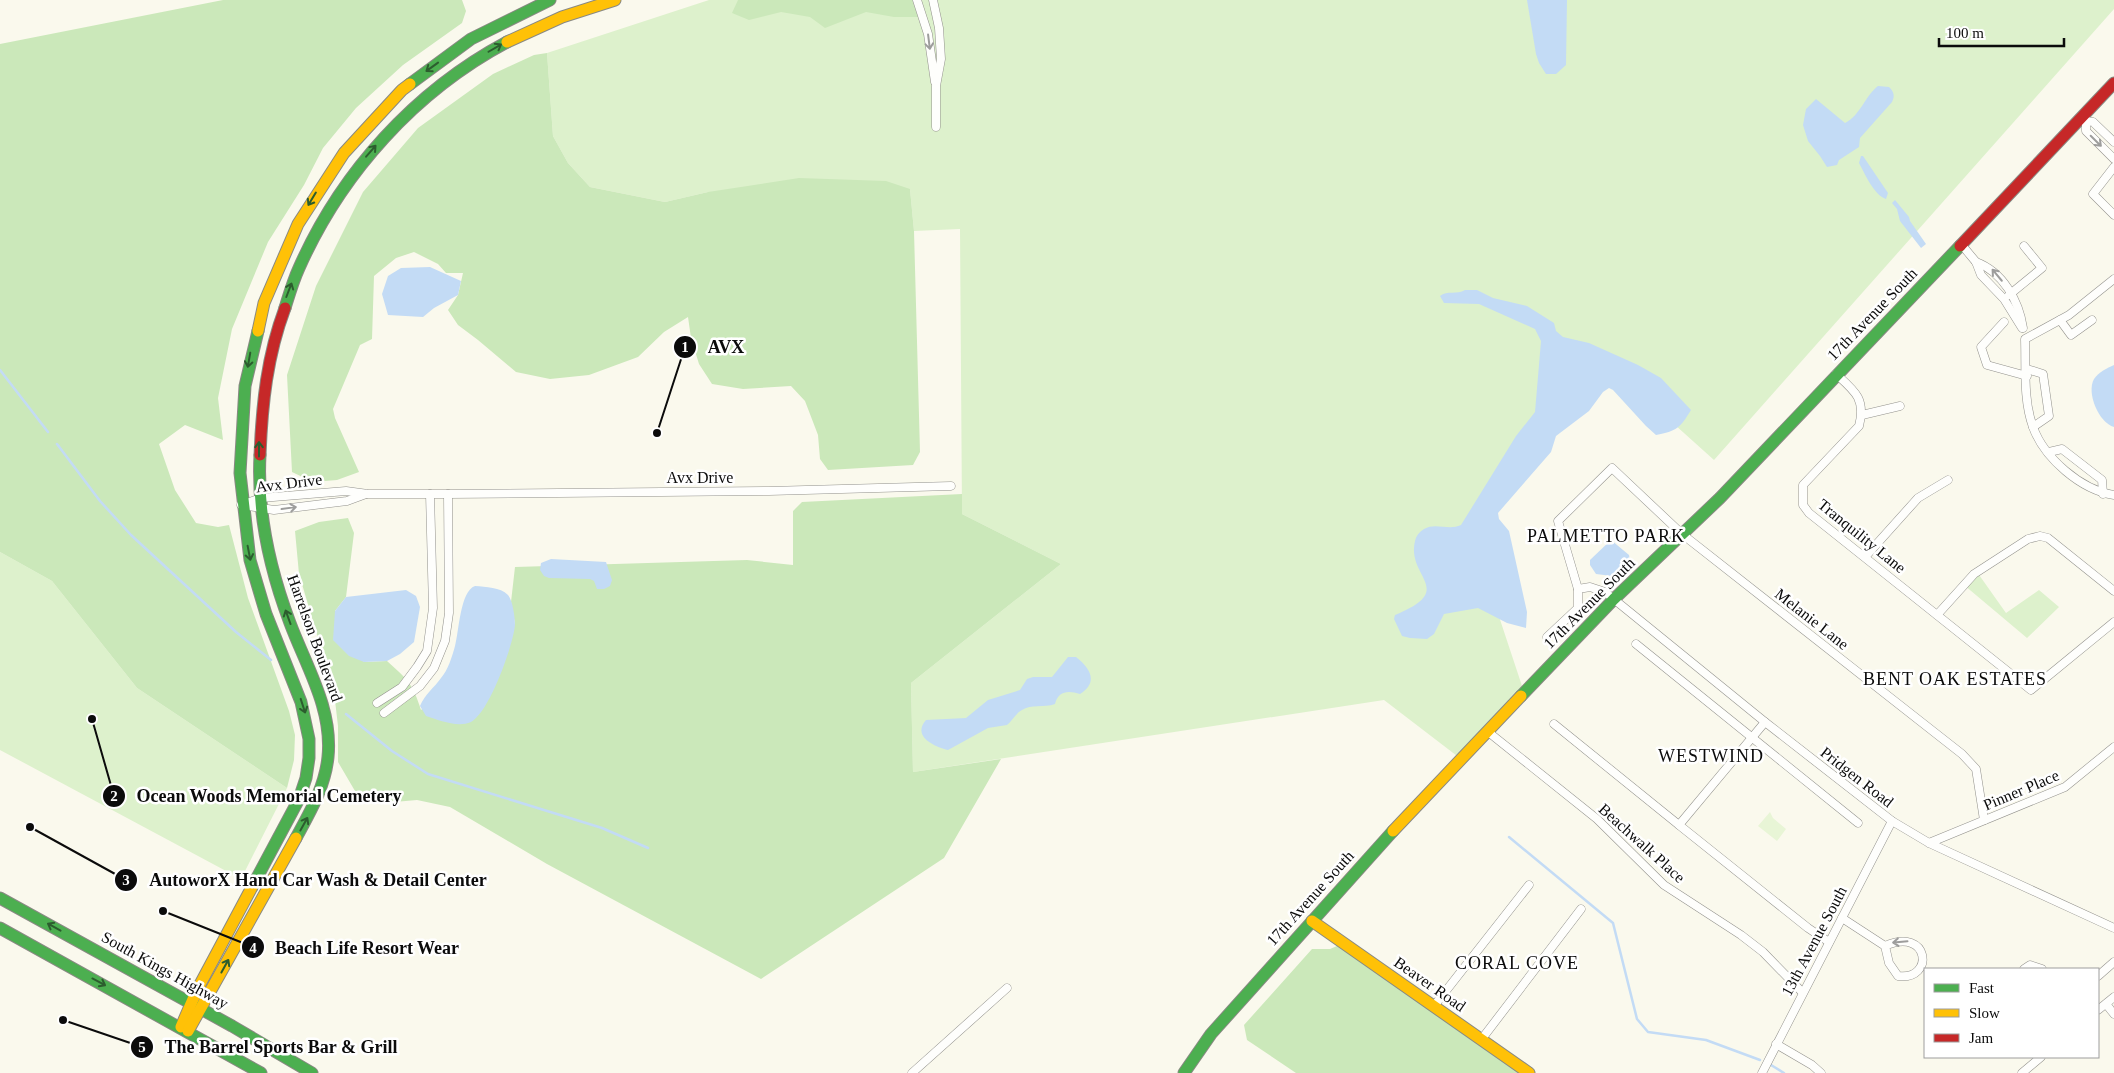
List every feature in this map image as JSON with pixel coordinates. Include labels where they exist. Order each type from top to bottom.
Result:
[{"type":"main road","name":"Harrelson Boulevard","points":[[184,1029],[299,799],[308,768],[310,743],[305,713],[260,597],[251,562],[241,505],[239,437],[244,392],[252,341],[264,299],[278,263],[312,198],[328,173],[366,127],[413,81],[458,48],[487,30],[550,0]]},
{"type":"main road","name":"Harrelson Boulevard","points":[[196,1006],[315,804],[323,784],[328,759],[329,734],[325,712],[318,687],[283,604],[268,545],[262,503],[259,440],[262,399],[270,353],[289,290],[314,234],[347,181],[367,155],[424,98],[455,73],[505,43],[573,13],[615,0]]},
{"type":"main road","name":"17th Avenue South","points":[[1184,1073],[1211,1034],[1387,837],[1614,599],[1720,498],[1836,374],[2083,119],[2114,83]]},
{"type":"main road","name":"South Kings Highway","points":[[0,898],[196,1006],[312,1073]]},
{"type":"main road","name":"Beaver Road","points":[[1312,921],[1529,1073]]},
{"type":"main road","points":[[0,928],[184,1029],[248,1070],[260,1073]]},
{"type":"street","points":[[917,0],[928,34],[936,86]]},
{"type":"street","points":[[933,0],[939,28],[940,51],[936,86],[936,127]]},
{"type":"street","points":[[2114,142],[2094,122],[2083,119],[2086,131],[2114,159]]},
{"type":"street","points":[[2114,167],[2093,194],[2114,215]]},
{"type":"street","points":[[1962,244],[1976,262],[1981,275],[2004,299],[2022,328]]},
{"type":"street","points":[[2004,299],[2042,268],[2024,246]]},
{"type":"street","points":[[1976,262],[1990,267],[2011,293],[2021,316],[2025,339],[2027,399],[2033,427],[2049,452],[2063,469],[2081,484],[2103,494],[2114,495]]},
{"type":"street","points":[[2025,339],[2060,320],[2114,279]]},
{"type":"street","points":[[2060,320],[2071,335],[2092,320]]},
{"type":"street","points":[[2004,322],[1981,348],[1987,364],[2043,374],[2049,416],[2033,427]]},
{"type":"street","points":[[1836,374],[1854,390],[1861,402],[1862,415],[1900,406]]},
{"type":"street","name":"Tranquility Lane","points":[[1862,415],[1859,426],[1803,485],[1804,505],[1809,513],[2031,690],[2114,622]]},
{"type":"street","points":[[2049,452],[2062,449],[2102,480],[2103,494]]},
{"type":"street","name":"Melanie Lane","points":[[1578,589],[1558,521],[1612,468],[1682,534],[1962,754],[1976,770],[1984,820]]},
{"type":"street","points":[[1865,557],[1918,498],[1948,480]]},
{"type":"street","name":"Avx Drive","points":[[241,505],[346,491],[368,494],[448,494],[769,491],[951,486]]},
{"type":"street","points":[[262,503],[274,510],[347,501],[368,494]]},
{"type":"street","points":[[377,703],[402,687],[427,651],[433,604],[430,494]]},
{"type":"street","points":[[384,713],[420,686],[434,668],[445,641],[449,605],[448,494]]},
{"type":"street","points":[[1937,615],[1974,574],[2028,539],[2040,536],[2048,538],[2114,591]]},
{"type":"street","name":"Pridgen Road","points":[[1578,589],[1590,587],[1605,592],[1892,822],[1929,843],[2114,928]]},
{"type":"street","points":[[1548,637],[1578,608],[1578,589]]},
{"type":"street","points":[[433,604],[449,605]]},
{"type":"street","points":[[1636,644],[1858,823]]},
{"type":"street","points":[[1679,825],[1765,722]]},
{"type":"street","points":[[1554,724],[1808,928],[1829,942]]},
{"type":"street","name":"Beachwalk Place","points":[[1487,732],[1597,819],[1664,885],[1741,935],[1763,952],[1802,992]]},
{"type":"street","name":"Pinner Place","points":[[1929,843],[2065,787],[2114,747]]},
{"type":"street","name":"13th Avenue South","points":[[1762,1073],[1802,992],[1892,822]]},
{"type":"street","points":[[1434,1006],[1529,884]]},
{"type":"street","points":[[1481,1040],[1581,910]]},
{"type":"street","points":[[1842,918],[1885,946],[1889,963],[1898,976],[1909,976],[1921,967],[1923,959],[1916,945],[1907,940],[1897,940],[1885,946]]},
{"type":"street","points":[[2099,975],[2114,962]]},
{"type":"street","points":[[2026,968],[2030,965],[2039,968]]},
{"type":"street","points":[[912,1073],[1007,988]]},
{"type":"street","points":[[2099,1009],[2114,997]]},
{"type":"street","points":[[2106,1004],[2114,1014]]},
{"type":"street","points":[[1776,1044],[1812,1065],[1821,1073]]},
{"type":"street","points":[[2022,1073],[2040,1058]]},
{"type":"green space","points":[[223,0],[462,0],[466,11],[462,23],[403,65],[356,108],[323,148],[304,185],[268,242],[232,329],[218,398],[223,440],[185,425],[159,444],[175,490],[196,523],[218,527],[229,525],[248,598],[289,711],[295,735],[294,760],[287,788],[137,688],[52,581],[0,552],[0,44]]},
{"type":"green space","points":[[709,0],[2114,0],[2114,9],[1714,460],[1605,362],[1468,523],[1524,692],[1461,759],[1384,700],[913,772],[911,683],[1061,564],[962,514],[960,229],[914,231],[910,189],[708,192],[665,202],[590,187],[568,163],[553,136],[547,53]]},
{"type":"green space","points":[[738,0],[912,0],[918,17],[894,17],[866,12],[825,28],[810,17],[781,12],[749,20],[732,13]]},
{"type":"green space","points":[[547,53],[553,136],[568,163],[590,187],[665,202],[708,192],[799,178],[886,181],[910,189],[914,231],[920,452],[913,465],[828,470],[820,459],[818,435],[805,401],[791,386],[743,389],[712,384],[699,364],[691,338],[688,317],[664,332],[638,357],[589,375],[550,379],[516,372],[458,325],[448,310],[458,295],[463,273],[446,273],[438,264],[414,252],[396,258],[374,276],[372,339],[360,345],[333,409],[335,418],[359,472],[337,480],[313,482],[292,472],[287,375],[316,286],[363,192],[418,128],[493,74],[534,55]]},
{"type":"green space","points":[[962,494],[962,514],[1061,564],[911,683],[913,772],[1001,759],[944,858],[761,979],[547,864],[450,807],[417,800],[383,803],[355,791],[338,762],[338,726],[334,692],[299,574],[295,531],[319,522],[348,518],[354,533],[346,597],[335,611],[364,662],[387,661],[408,682],[421,710],[515,624],[511,602],[515,567],[747,560],[793,565],[793,511],[802,502]]},
{"type":"green space","points":[[0,552],[52,581],[137,688],[287,788],[241,879],[0,750]]},
{"type":"green space","points":[[1977,572],[2006,613],[2039,590],[2059,607],[2027,638],[1964,585]]},
{"type":"green space","points":[[1770,812],[1773,818],[1786,829],[1777,841],[1758,826]]},
{"type":"green space","points":[[1344,943],[1530,1073],[1296,1073],[1247,1040],[1244,1025],[1312,949],[1330,949]]},
{"type":"water","points":[[1527,0],[1567,0],[1566,65],[1556,74],[1546,74],[1539,63]]},
{"type":"water","points":[[1878,86],[1891,89],[1894,96],[1892,102],[1860,138],[1859,147],[1839,160],[1837,165],[1827,167],[1808,141],[1803,125],[1806,109],[1816,99],[1845,123],[1855,116],[1869,95]]},
{"type":"water","points":[[1861,156],[1863,156],[1888,193],[1886,199],[1874,189],[1867,178],[1859,163]]},
{"type":"water","points":[[1895,200],[1909,217],[1926,244],[1921,248],[1900,221],[1897,209],[1892,203]]},
{"type":"water","points":[[430,267],[461,281],[458,295],[434,308],[423,317],[388,315],[382,294],[388,276],[401,268]]},
{"type":"water","points":[[1477,290],[1493,298],[1527,306],[1554,323],[1556,331],[1563,337],[1589,343],[1638,365],[1661,378],[1691,410],[1677,428],[1656,435],[1613,390],[1609,388],[1603,392],[1589,411],[1556,436],[1551,452],[1498,513],[1499,519],[1509,531],[1527,612],[1526,628],[1507,623],[1478,608],[1444,614],[1434,634],[1427,639],[1410,638],[1402,636],[1394,619],[1395,615],[1414,606],[1423,598],[1427,590],[1414,554],[1417,536],[1422,530],[1433,526],[1456,527],[1461,525],[1516,436],[1535,412],[1541,341],[1535,329],[1479,304],[1444,303],[1440,296],[1446,293]]},
{"type":"water","points":[[2114,365],[2114,427],[2103,420],[2095,407],[2092,385],[2094,379],[2103,370]]},
{"type":"water","points":[[1611,540],[1629,555],[1630,561],[1612,576],[1596,574],[1590,565],[1590,560]]},
{"type":"water","points":[[551,559],[606,562],[612,580],[610,586],[604,589],[597,589],[594,581],[590,579],[549,578],[544,576],[540,570],[541,563]]},
{"type":"water","points":[[475,586],[488,587],[505,592],[510,598],[515,625],[505,663],[485,706],[471,722],[454,724],[426,716],[420,706],[448,667],[455,646],[463,603],[470,589]]},
{"type":"water","points":[[406,590],[416,596],[420,607],[414,642],[400,654],[387,661],[364,662],[349,656],[333,640],[335,611],[346,597]]},
{"type":"water","points":[[1068,657],[1076,657],[1085,666],[1090,675],[1089,685],[1080,694],[1064,693],[1058,696],[1055,704],[1026,708],[1018,713],[1007,725],[988,728],[948,750],[931,743],[923,735],[921,731],[922,726],[926,720],[966,718],[988,700],[1020,690],[1027,679],[1033,677],[1052,677]]},
{"type":"waterway","points":[[0,370],[48,432]]},
{"type":"waterway","points":[[57,444],[100,501],[131,535],[236,632],[271,660]]},
{"type":"waterway","points":[[346,714],[392,751],[428,774],[602,828],[648,848]]},
{"type":"waterway","points":[[1509,837],[1613,923],[1637,1019],[1648,1032],[1706,1040],[1760,1060]]},
{"type":"waterway","points":[[1771,1065],[1784,1073]]},
{"type":"traffic: fast","points":[[410,84],[471,39],[550,0]]},
{"type":"traffic: fast","points":[[285,308],[297,273],[316,233],[336,200],[384,138],[412,110],[442,85],[473,62],[507,42]]},
{"type":"traffic: fast","points":[[1521,696],[1614,599],[1720,498],[1960,246]]},
{"type":"traffic: fast","points":[[252,887],[299,799],[306,778],[309,758],[309,739],[301,702],[266,614],[250,560],[240,473],[245,386],[258,331]]},
{"type":"traffic: fast","points":[[260,455],[263,519],[271,562],[290,623],[317,688],[326,722],[328,739],[328,757],[324,779],[296,838]]},
{"type":"traffic: fast","points":[[1184,1073],[1211,1034],[1393,831]]},
{"type":"traffic: fast","points":[[0,898],[232,1026],[312,1073]]},
{"type":"traffic: fast","points":[[0,928],[261,1073]]},
{"type":"traffic: slow","points":[[507,42],[562,17],[615,0]]},
{"type":"traffic: slow","points":[[258,331],[264,303],[298,224],[344,153],[402,90],[410,84]]},
{"type":"traffic: slow","points":[[1393,831],[1521,696]]},
{"type":"traffic: slow","points":[[188,1031],[296,838]]},
{"type":"traffic: slow","points":[[181,1027],[197,990],[252,887]]},
{"type":"traffic: slow","points":[[1312,921],[1529,1073]]},
{"type":"traffic: jam","points":[[1960,246],[2114,83]]},
{"type":"traffic: jam","points":[[260,455],[266,380],[285,308]]},
{"type":"place","name":"AVX","points":[[657,433]]},
{"type":"place","name":"Ocean Woods Memorial Cemetery","points":[[92,719]]},
{"type":"place","name":"AutoworX Hand Car Wash & Detail Center","points":[[30,827]]},
{"type":"place","name":"Beach Life Resort Wear","points":[[163,911]]},
{"type":"place","name":"The Barrel Sports Bar & Grill","points":[[63,1020]]},
{"type":"district","name":"PALMETTO PARK","points":[[1606,536]]},
{"type":"district","name":"BENT OAK ESTATES","points":[[1955,679]]},
{"type":"district","name":"WESTWIND","points":[[1711,756]]},
{"type":"district","name":"CORAL COVE","points":[[1517,963]]}]
